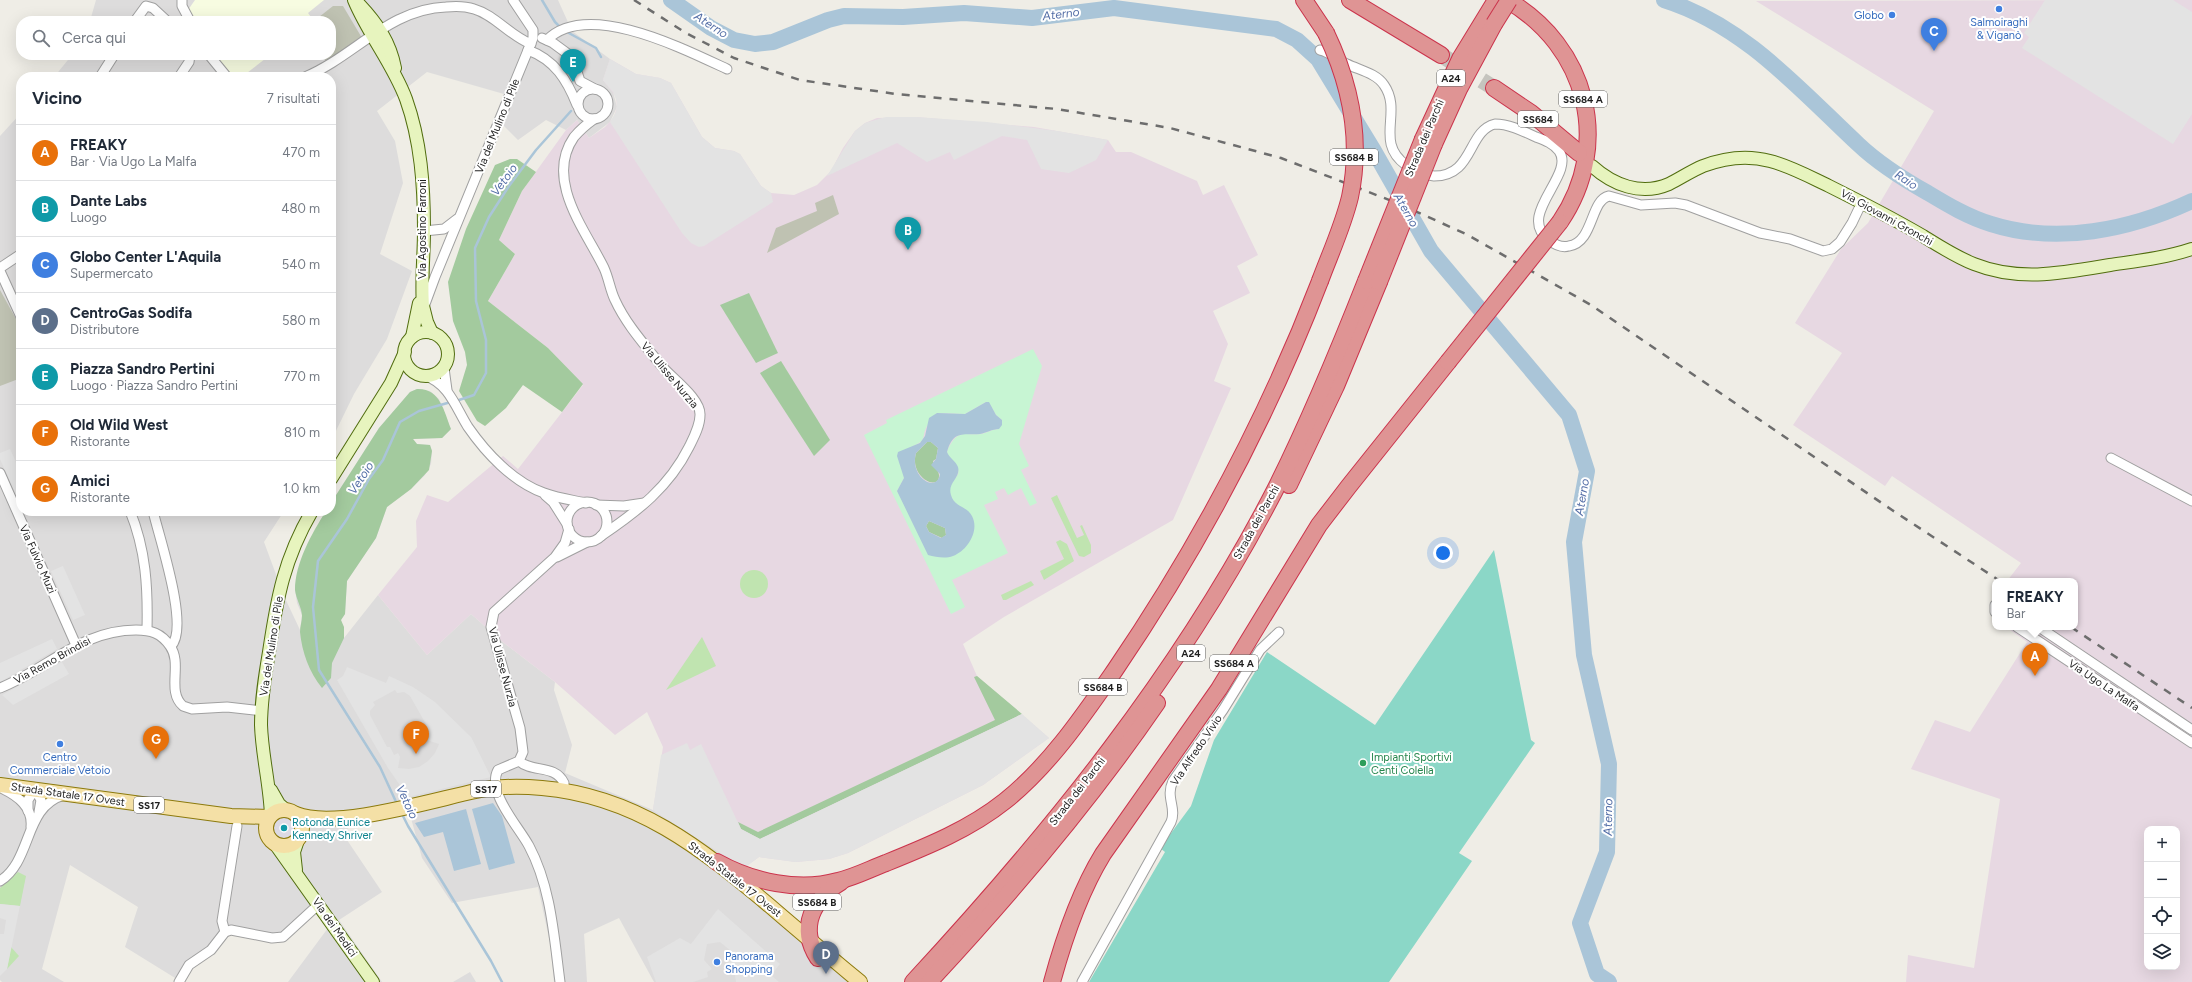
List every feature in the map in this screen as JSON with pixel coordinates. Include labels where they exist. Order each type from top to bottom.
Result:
[{"type":"highway","name":"SS684 B","points":[[717,862],[746,875],[790,885],[824,884],[848,878],[934,843],[985,816],[1009,798],[1031,778],[1067,736],[1104,686],[1152,614],[1201,533],[1236,470],[1274,392],[1298,338],[1348,202],[1355,156],[1354,126],[1349,91],[1340,64],[1326,33],[1304,0]]},
{"type":"highway","points":[[1350,0],[1441,55]]},
{"type":"highway","name":"Strada dei Parchi","points":[[925,978],[1027,872],[1076,812],[1139,730],[1216,614],[1268,525],[1310,445],[1351,352],[1372,281],[1428,142],[1459,89],[1489,22],[1496,0]]},
{"type":"highway","name":"Strada dei Parchi","points":[[1489,22],[1508,0]]},
{"type":"highway","name":"SS684 A","points":[[1052,982],[1072,919],[1089,879],[1103,854],[1215,694],[1320,525],[1349,486],[1560,222],[1577,190],[1585,161],[1588,131],[1584,100],[1571,64],[1554,39],[1532,17],[1508,0]]},
{"type":"highway","name":"SS684","points":[[1494,88],[1532,113],[1579,153]]},
{"type":"highway","name":"SS684 B","points":[[818,958],[810,940],[810,920],[815,904],[828,891],[848,878]]},
{"type":"main road","name":"Strada Statale 17 Ovest","points":[[0,786],[34,789],[234,821],[252,825],[271,840]]},
{"type":"main road","name":"Strada Statale 17 Ovest","points":[[299,838],[314,827],[336,819],[410,807],[497,788],[531,787],[569,791],[616,804],[652,820],[679,835],[717,862],[860,982]]},
{"type":"main road","name":"Strada Statale 17 Ovest","points":[[569,791],[639,820],[683,846],[716,871],[847,982]]},
{"type":"main road","name":"SS17","points":[[270,816],[277,811],[291,812]]},
{"type":"main road","name":"Strada Statale 17 Ovest","points":[[291,812],[312,819],[336,819]]},
{"type":"main road","points":[[291,812],[302,824],[299,838]]},
{"type":"main road","name":"Strada Statale 17 Ovest","points":[[234,821],[270,816]]},
{"type":"main road","points":[[270,816],[266,825],[271,840]]},
{"type":"main road","name":"SS17","points":[[271,840],[287,846],[299,838]]},
{"type":"street","points":[[182,0],[188,16]]},
{"type":"street","name":"Via Agostino Farroni","points":[[355,0],[376,33],[397,78],[406,100],[419,151],[422,178],[424,231],[422,288],[424,311]]},
{"type":"street","points":[[316,72],[326,67],[376,33],[416,12],[440,7],[465,7],[484,13],[548,60],[562,76],[583,115],[594,119],[604,113],[608,103],[604,94],[581,82],[568,54],[547,40],[533,35],[532,29],[513,0]]},
{"type":"street","points":[[139,16],[146,6],[153,8],[162,16]]},
{"type":"street","points":[[547,40],[560,23]]},
{"type":"street","points":[[664,31],[702,56],[727,69]]},
{"type":"street","name":"Via del Mulino di Pile","points":[[424,311],[429,290],[530,47],[533,35]]},
{"type":"street","points":[[1320,50],[1372,75],[1383,84],[1388,93],[1391,108],[1389,136],[1391,146],[1399,160],[1416,171],[1436,176],[1456,169],[1465,161],[1483,131],[1495,124],[1507,126],[1524,132],[1555,147],[1561,155],[1561,166],[1542,206],[1539,218],[1541,230],[1545,236],[1561,246],[1572,246],[1581,240],[1589,227],[1601,200],[1609,196],[1641,205],[1675,203],[1686,205],[1760,232],[1785,238],[1818,250],[1826,250],[1837,245],[1844,236],[1862,202]]},
{"type":"street","points":[[103,72],[111,60]]},
{"type":"street","points":[[182,72],[189,60]]},
{"type":"street","points":[[213,60],[223,72]]},
{"type":"street","points":[[562,76],[568,80],[573,79],[576,69]]},
{"type":"street","points":[[578,106],[578,98],[582,92],[595,89]]},
{"type":"street","name":"Via Ulisse Nurzia","points":[[594,119],[576,135],[567,153],[564,181],[571,204],[584,234],[604,268],[615,300],[628,323],[661,366],[696,402],[700,409],[698,426],[682,461],[671,478],[650,501],[601,536]]},
{"type":"street","name":"Via Giovanni Gronchi","points":[[1592,166],[1613,181],[1628,187],[1644,189],[1664,186],[1713,163],[1738,158],[1761,159],[1789,167],[1862,202],[1963,259],[1997,272],[2018,275],[2061,273],[2167,256],[2192,249]]},
{"type":"street","name":"Via del Mulino di Pile","points":[[424,231],[444,229],[460,216]]},
{"type":"street","points":[[0,268],[16,257]]},
{"type":"street","points":[[0,271],[16,306]]},
{"type":"street","name":"Via Agostino Farroni","points":[[412,337],[422,288]]},
{"type":"street","points":[[424,311],[432,333]]},
{"type":"street","points":[[336,471],[391,383],[412,337],[418,334],[432,333],[439,336],[448,347],[447,361],[434,375],[404,375],[391,383]]},
{"type":"street","points":[[404,352],[410,369],[434,375],[448,393],[479,442],[495,459],[519,478],[543,493],[553,502],[576,539],[588,542],[601,536],[605,531],[607,519],[601,509],[596,505]]},
{"type":"street","points":[[2110,458],[2192,501]]},
{"type":"street","name":"Via Fulvio Muzi","points":[[0,473],[16,509]]},
{"type":"street","points":[[543,493],[596,505],[624,506],[650,501]]},
{"type":"street","points":[[568,526],[568,518],[574,507],[586,503]]},
{"type":"street","name":"Via Fulvio Muzi","points":[[19,516],[76,645]]},
{"type":"street","points":[[132,516],[145,564],[148,584],[147,630],[159,634],[171,646],[176,658],[176,696],[183,706],[192,709],[227,707],[262,711]]},
{"type":"street","points":[[154,516],[175,600],[178,633],[176,640],[171,646]]},
{"type":"street","name":"Via del Mulino di Pile","points":[[270,816],[269,787],[264,765],[262,711],[281,582],[292,548],[309,516]]},
{"type":"street","name":"Via Ulisse Nurzia","points":[[518,761],[523,752],[522,740],[491,627],[491,619],[494,612],[555,558],[565,543],[568,526]]},
{"type":"street","name":"Via Ulisse Nurzia","points":[[555,558],[588,542]]},
{"type":"street","name":"Via Remo Brindisi","points":[[0,688],[76,645],[106,633],[147,630]]},
{"type":"street","name":"Via Ugo La Malfa","points":[[2021,630],[2192,744]]},
{"type":"street","name":"Via Ugo La Malfa","points":[[2043,630],[2192,730]]},
{"type":"street","name":"Via Alfredo Vivio","points":[[1082,982],[1172,819],[1173,811],[1169,794],[1173,781],[1223,710],[1260,650],[1279,632]]},
{"type":"street","points":[[560,982],[551,917],[537,865],[525,839],[502,803],[495,780],[498,770],[518,761],[528,767],[547,770],[554,773],[564,781],[569,791]]},
{"type":"street","points":[[0,786],[19,799],[32,814]]},
{"type":"street","name":"Via del Mulino di Pile","points":[[269,787],[279,804],[291,812]]},
{"type":"street","points":[[0,881],[17,865],[25,848],[30,830],[32,814],[28,800],[34,789],[41,800],[32,814]]},
{"type":"street","points":[[32,814],[53,800],[67,794]]},
{"type":"street","points":[[225,932],[222,923],[234,821]]},
{"type":"street","name":"Via dei Medici","points":[[296,872],[294,852],[299,838]]},
{"type":"street","name":"Via dei Medici","points":[[271,840],[319,904],[373,982]]},
{"type":"street","points":[[178,982],[189,965],[211,950],[225,932],[231,930],[272,938],[284,937],[319,904]]},
{"type":"shaded area","points":[[96,0],[558,0],[572,31],[610,59],[603,80],[613,92],[617,107],[610,122],[589,138],[577,120],[566,130],[546,120],[518,140],[497,119],[504,94],[427,72],[377,111],[395,141],[403,183],[380,254],[412,271],[387,339],[354,394],[336,431],[336,72],[58,72],[68,60],[336,60],[336,16],[91,16]]},
{"type":"shaded area","points":[[195,0],[324,0],[308,13],[310,16],[190,16],[188,10]]},
{"type":"shaded area","points":[[2045,0],[2173,0],[2192,12],[2192,114],[2173,144],[2022,48],[2029,37],[2024,33]]},
{"type":"shaded area","points":[[2192,0],[2192,982],[1906,982],[1908,955],[1974,968],[2000,799],[1911,769],[1935,720],[1970,732],[2027,642],[2010,630],[2078,630],[2078,578],[2009,578],[2021,563],[1892,476],[1885,486],[1793,425],[1842,353],[1795,323],[1841,249],[1868,223],[1934,111],[1756,1]]},
{"type":"shaded area","points":[[333,6],[343,6],[362,38],[336,56],[336,16],[320,16]]},
{"type":"shaded area","points":[[610,59],[636,74],[660,78],[671,83],[702,137],[715,148],[734,151],[740,154],[761,186],[771,193],[794,195],[817,185],[831,171],[843,148],[855,131],[865,123],[877,118],[916,117],[1034,127],[1108,140],[1116,152],[1131,152],[1197,181],[1203,195],[1224,185],[1258,255],[1237,266],[1250,293],[1213,311],[1228,344],[1214,381],[1231,388],[1173,520],[1004,617],[963,644],[977,676],[1049,738],[983,785],[848,853],[829,859],[796,862],[759,857],[744,868],[653,810],[663,747],[647,712],[615,735],[555,682],[504,643],[471,614],[427,655],[378,595],[417,547],[416,521],[427,495],[448,502],[503,456],[518,469],[583,385],[548,348],[488,301],[515,254],[499,240],[522,191],[566,130],[577,120],[589,138],[605,127],[614,117],[617,107],[616,97],[603,80]]},
{"type":"shaded area","points":[[610,59],[636,74],[660,78],[671,83],[702,137],[715,148],[734,151],[740,154],[761,186],[771,193],[773,202],[704,246],[699,247],[691,243],[682,233],[610,122],[616,112],[617,102],[613,92],[603,80]]},
{"type":"shaded area","points":[[216,60],[264,60],[248,72],[226,72]]},
{"type":"shaded area","points":[[886,117],[916,117],[987,122],[1057,131],[1108,140],[1096,160],[1069,173],[1041,169],[1027,140],[1002,136],[954,160],[950,152],[927,162],[897,143],[827,176],[855,131],[865,123]]},
{"type":"shaded area","points":[[16,118],[16,516],[281,516],[264,542],[284,596],[300,630],[302,615],[297,603],[295,589],[297,575],[304,554],[322,518],[323,516],[336,516],[336,495],[379,428],[410,392],[417,389],[430,391],[439,399],[451,429],[442,438],[413,439],[417,444],[430,445],[432,451],[431,464],[425,475],[411,489],[387,507],[376,538],[347,581],[345,614],[341,620],[344,638],[378,595],[427,655],[471,614],[504,643],[555,682],[554,690],[572,745],[565,773],[653,810],[744,868],[753,883],[868,982],[654,982],[619,918],[584,934],[587,982],[554,982],[550,943],[538,887],[452,903],[422,858],[409,811],[351,820],[345,837],[382,892],[339,920],[382,982],[288,982],[328,928],[314,907],[288,937],[222,933],[197,957],[180,981],[125,947],[138,907],[70,865],[42,969],[64,982],[2,982],[0,980],[0,136]]},
{"type":"shaded area","points":[[833,195],[839,214],[767,253],[776,228],[817,211],[815,203]]},
{"type":"shaded area","points":[[0,290],[16,319],[16,380],[0,386]]},
{"type":"shaded area","points":[[986,402],[989,402],[996,415],[1002,420],[1002,425],[999,429],[980,434],[959,435],[952,440],[949,445],[947,452],[958,467],[958,474],[950,491],[951,495],[955,502],[967,510],[972,516],[974,522],[973,534],[971,540],[963,550],[953,556],[944,558],[928,555],[897,491],[904,478],[897,456],[898,452],[920,443],[925,436],[929,418],[937,413],[965,414]],"holes":[[[927,442],[931,442],[938,448],[936,459],[931,465],[940,474],[938,480],[934,483],[924,480],[916,469],[916,453]],[[929,521],[945,528],[946,535],[941,538],[929,532],[926,526]]]},
{"type":"shaded area","points":[[10,449],[16,462],[16,495],[0,459],[0,453]]},
{"type":"shaded area","name":"Impianti Sportivi Centi Colella","points":[[1494,550],[1531,740],[1535,743],[1459,853],[1472,861],[1389,982],[1089,982],[1165,852],[1160,848],[1191,806],[1214,740],[1267,652],[1375,725]]},
{"type":"shaded area","points":[[63,566],[85,615],[73,620],[51,571]]},
{"type":"shaded area","points":[[52,639],[57,649],[0,682],[0,663]]},
{"type":"shaded area","points":[[62,662],[69,674],[13,705],[2,695]]},
{"type":"shaded area","points":[[347,667],[386,683],[389,676],[413,687],[435,702],[471,737],[491,777],[408,797],[388,768],[337,680],[343,676]],"holes":[[[395,690],[397,693],[404,692],[410,696],[427,726],[424,728],[428,735],[425,737],[427,740],[439,744],[435,753],[428,761],[419,767],[409,769],[398,768],[400,757],[398,753],[394,755],[390,747],[387,747],[370,715],[370,711],[375,705],[373,702]]]},
{"type":"shaded area","points":[[1022,714],[1049,738],[983,785],[848,853],[829,859],[795,862],[759,857],[744,868],[653,810],[661,755],[687,743],[690,750],[701,744],[741,829],[760,839]]},
{"type":"shaded area","points":[[493,803],[502,816],[515,863],[489,870],[472,809]]},
{"type":"shaded area","points":[[466,809],[481,864],[454,871],[443,832],[424,837],[415,823]]},
{"type":"shaded area","name":"Rotonda Eunice Kennedy Shriver","points":[[284,811],[297,816],[302,829],[297,842],[284,847],[271,842],[266,829],[271,816]]},
{"type":"shaded area","points":[[0,904],[20,906],[7,969],[0,976],[0,934],[4,934],[6,920],[0,918]]},
{"type":"shaded area","points":[[718,909],[780,964],[771,975],[779,982],[736,982],[735,975],[730,971],[728,964],[731,951],[720,942],[707,944],[704,960],[712,969],[707,972],[708,977],[693,982],[656,982],[647,957],[680,938],[691,944]]},
{"type":"shaded area","points":[[470,972],[476,982],[453,982]]},
{"type":"green space","points":[[510,159],[517,159],[536,172],[522,191],[499,240],[515,254],[488,301],[548,348],[583,384],[562,412],[523,385],[506,408],[485,426],[477,421],[459,391],[467,365],[465,352],[453,321],[448,282],[466,229],[495,165]]},
{"type":"green space","points":[[749,293],[778,353],[756,363],[720,305]]},
{"type":"green space","points":[[1033,349],[1042,366],[1019,444],[1029,466],[1021,470],[1037,503],[1030,506],[1021,488],[1008,495],[1004,488],[995,492],[998,499],[984,505],[1008,553],[952,580],[965,607],[951,614],[864,435],[887,423],[886,420]],"holes":[[[986,402],[989,403],[996,415],[1002,420],[999,429],[981,434],[959,435],[947,451],[948,455],[958,468],[958,474],[950,484],[949,492],[959,506],[953,556],[937,557],[897,491],[904,478],[903,470],[913,446],[921,442],[925,429],[937,413],[965,414]]]},
{"type":"green space","points":[[781,361],[830,440],[814,456],[760,373]]},
{"type":"green space","points":[[417,389],[425,390],[436,396],[443,408],[451,429],[442,438],[413,439],[417,444],[430,445],[432,451],[429,470],[411,489],[387,507],[376,538],[347,581],[345,614],[341,620],[344,627],[344,638],[332,663],[331,678],[322,688],[313,675],[304,654],[300,632],[302,613],[295,590],[298,569],[305,549],[323,516],[336,516],[336,495],[379,428],[410,392]]},
{"type":"green space","points":[[927,442],[931,442],[938,448],[936,459],[933,461],[939,475],[938,480],[935,482],[925,480],[920,475],[915,462],[916,453]]},
{"type":"green space","points":[[1057,495],[1077,538],[1084,535],[1080,526],[1082,525],[1091,545],[1091,553],[1084,557],[1079,556],[1051,498]]},
{"type":"green space","points":[[929,521],[945,528],[946,535],[942,538],[929,532],[926,526]]},
{"type":"green space","points":[[1060,540],[1067,544],[1074,561],[1044,580],[1040,571],[1064,559],[1056,542]]},
{"type":"green space","points":[[754,570],[764,574],[768,584],[764,594],[754,598],[744,594],[740,584],[744,574]]},
{"type":"green space","points":[[1031,581],[1034,585],[1006,600],[1003,600],[1001,595]]},
{"type":"green space","points":[[702,637],[716,666],[666,690]]},
{"type":"green space","points":[[977,676],[1022,714],[760,839],[741,829],[738,822],[758,832],[995,720],[974,677]]},
{"type":"green space","points":[[18,872],[26,876],[20,906],[0,904],[0,888]]},
{"type":"green space","points":[[11,947],[19,956],[7,969]]},
{"type":"waterway","name":"Vetoio","points":[[542,0],[555,22],[561,28]]},
{"type":"waterway","name":"Aterno","points":[[671,0],[711,28],[734,40],[755,44],[773,42],[828,20],[844,16],[903,17],[964,13],[1032,18],[1114,8],[1276,29],[1297,40],[1318,59],[1374,151],[1431,251],[1569,415],[1587,471],[1574,542],[1584,655],[1609,764],[1607,852],[1580,923],[1597,974],[1609,982]]},
{"type":"waterway","name":"Raio","points":[[1664,0],[1693,11],[1720,25],[1745,42],[1792,81],[1858,144],[1883,165],[1943,202],[1983,221],[2016,230],[2067,234],[2119,227],[2144,220],[2192,201]]},
{"type":"waterway","name":"Vetoio","points":[[567,32],[596,48],[601,57]]},
{"type":"waterway","name":"Vetoio","points":[[456,401],[474,395],[486,373],[486,340],[476,301],[475,248],[489,217],[509,186],[536,150],[571,111]]},
{"type":"waterway","name":"Vetoio","points":[[397,804],[380,767],[319,670],[313,607],[318,561],[347,519],[369,479],[383,460],[400,422],[419,411],[451,402]]},
{"type":"waterway","name":"Vetoio","points":[[401,812],[408,826],[491,961],[502,982]]},
{"type":"tunnel","points":[[1441,55],[1494,88]]},
{"type":"railway","points":[[634,0],[686,33],[734,58],[800,80],[896,94],[1057,109],[1170,128],[1281,158],[1397,203],[1466,234],[1591,305],[1892,510],[1995,578]]},
{"type":"railway","points":[[2075,630],[2192,708]]},
{"type":"place","name":"Salmoiraghi & Viganò","points":[[1999,9]]},
{"type":"place","name":"Globo","points":[[1892,15]]},
{"type":"place","name":"Globo Center L'Aquila","points":[[1934,51]]},
{"type":"place","name":"Piazza Sandro Pertini","points":[[573,82]]},
{"type":"place","name":"Dante Labs","points":[[908,250]]},
{"type":"place","name":"FREAKY","points":[[2035,676]]},
{"type":"place","name":"Centro Commerciale Vetoio","points":[[60,744]]},
{"type":"place","name":"Old Wild West","points":[[416,754]]},
{"type":"place","name":"Amici","points":[[156,759]]},
{"type":"place","name":"Impianti Sportivi Centi Colella","points":[[1363,763]]},
{"type":"place","name":"Rotonda Eunice Kennedy Shriver","points":[[284,828]]},
{"type":"place","name":"Panorama Shopping","points":[[717,962]]},
{"type":"place","name":"CentroGas Sodifa","points":[[826,974]]}]
